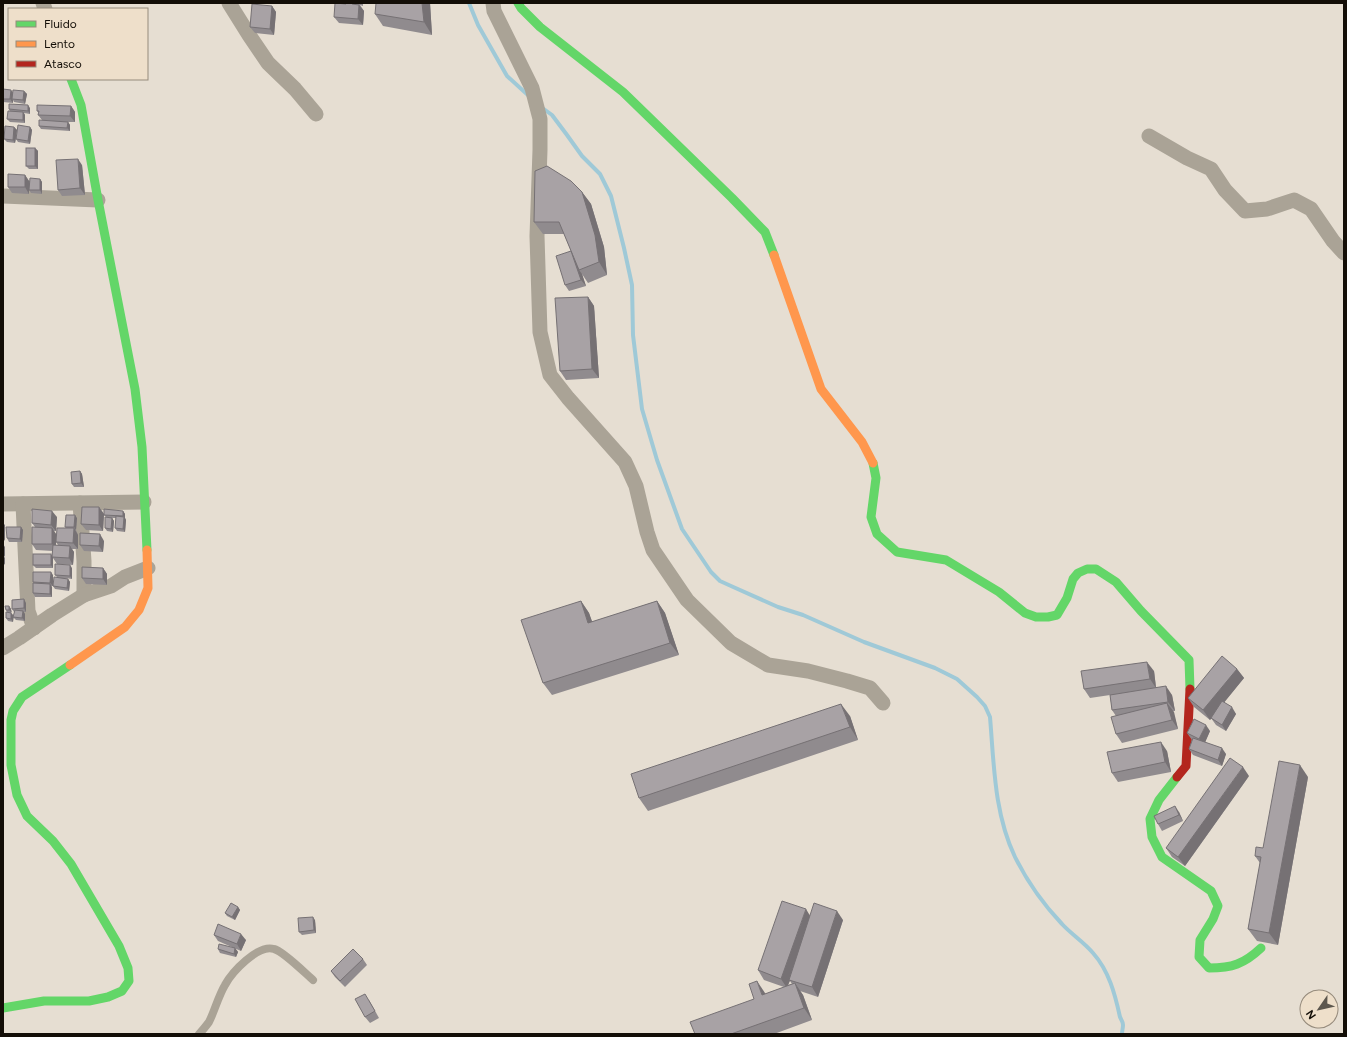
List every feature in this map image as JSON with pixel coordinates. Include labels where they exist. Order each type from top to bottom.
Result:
[{"type":"street","points":[[229,3],[249,36],[268,63],[295,89],[316,114]]},
{"type":"street","points":[[493,3],[494,11],[532,88],[540,119],[537,236],[540,332],[550,375],[568,398],[625,462],[636,486],[653,550],[687,600],[731,644],[768,665],[808,670],[847,680],[870,688],[883,703]]},
{"type":"street","points":[[518,3],[540,27],[623,92],[765,232],[821,389],[862,442],[873,461],[876,478],[871,517],[877,534],[885,542],[897,552],[946,560],[999,592],[1025,613],[1036,617],[1057,615],[1067,598],[1073,579],[1078,573],[1087,568],[1096,569],[1116,582],[1141,611],[1189,660],[1190,699],[1186,766],[1159,800],[1150,819],[1152,837],[1162,856],[1211,892],[1218,906],[1213,919],[1200,940],[1199,957],[1209,968],[1222,968],[1245,963],[1261,948]]},
{"type":"street","points":[[3,1008],[44,1000],[89,1001],[108,997],[122,991],[129,980],[128,968],[119,946],[71,864],[53,841],[27,816],[17,795],[11,765],[11,720],[13,711],[22,697],[125,627],[140,610],[148,588],[142,447],[135,389],[81,106],[71,80]]},
{"type":"street","points":[[1149,136],[1186,158],[1211,169],[1225,190],[1246,211],[1267,209],[1294,200],[1311,209],[1333,241],[1344,253]]},
{"type":"street","points":[[3,196],[98,200]]},
{"type":"street","points":[[3,504],[144,502]]},
{"type":"street","points":[[80,503],[84,561],[84,595]]},
{"type":"street","points":[[23,504],[28,611],[34,628]]},
{"type":"street","points":[[3,648],[84,595],[111,586],[125,577],[148,568]]},
{"type":"lane","points":[[200,1034],[209,1022],[225,984],[237,969],[248,959],[263,949],[274,949],[295,964],[312,980]]},
{"type":"building","points":[[335,3],[352,3],[359,5],[358,19],[334,17]]},
{"type":"building","points":[[376,3],[422,3],[424,22],[375,14]]},
{"type":"building","points":[[252,4],[272,6],[270,29],[250,27]]},
{"type":"building","points":[[3,89],[11,90],[10,99],[3,99]]},
{"type":"building","points":[[13,90],[24,91],[23,100],[12,99]]},
{"type":"building","points":[[9,104],[28,105],[28,111],[9,109]]},
{"type":"building","points":[[37,105],[71,106],[70,116],[38,115],[39,111],[37,111]]},
{"type":"building","points":[[8,111],[23,112],[23,120],[7,119]]},
{"type":"building","points":[[39,120],[68,122],[67,128],[39,126]]},
{"type":"building","points":[[18,125],[30,127],[28,141],[16,139]]},
{"type":"building","points":[[5,126],[14,127],[13,140],[4,139]]},
{"type":"building","points":[[26,148],[35,148],[35,166],[26,166]]},
{"type":"building","points":[[78,159],[80,188],[58,190],[56,160]]},
{"type":"building","points":[[547,166],[571,181],[582,192],[595,235],[599,262],[579,270],[559,222],[534,222],[535,171]]},
{"type":"building","points":[[8,174],[25,175],[25,187],[8,187]]},
{"type":"building","points":[[30,178],[40,179],[40,190],[29,190]]},
{"type":"building","points":[[571,251],[581,280],[565,285],[556,256]]},
{"type":"building","points":[[588,297],[592,369],[560,371],[555,298]]},
{"type":"building","points":[[80,471],[81,483],[72,484],[71,472]]},
{"type":"building","points":[[82,507],[99,507],[99,525],[81,524]]},
{"type":"building","points":[[32,509],[52,511],[51,525],[32,523]]},
{"type":"building","points":[[104,509],[123,511],[123,516],[104,515]]},
{"type":"building","points":[[66,515],[75,515],[74,527],[65,527]]},
{"type":"building","points":[[116,516],[124,517],[123,529],[115,528]]},
{"type":"building","points":[[105,517],[112,518],[111,529],[105,528]]},
{"type":"building","points":[[6,527],[21,527],[20,539],[7,538]]},
{"type":"building","points":[[32,527],[52,528],[52,544],[32,544]]},
{"type":"building","points":[[57,528],[74,528],[73,543],[56,542]]},
{"type":"building","points":[[80,533],[100,534],[99,546],[80,545]]},
{"type":"building","points":[[53,545],[70,546],[69,558],[52,557]]},
{"type":"building","points":[[33,554],[51,554],[51,565],[33,565]]},
{"type":"building","points":[[55,564],[70,565],[70,576],[55,575]]},
{"type":"building","points":[[82,567],[103,568],[103,579],[82,578]]},
{"type":"building","points":[[33,572],[51,572],[50,583],[33,582]]},
{"type":"building","points":[[54,577],[68,579],[67,588],[53,586]]},
{"type":"building","points":[[33,583],[50,584],[50,594],[33,593]]},
{"type":"building","points":[[24,599],[24,608],[12,609],[12,600]]},
{"type":"building","points":[[581,601],[588,623],[657,601],[670,643],[543,683],[521,620]]},
{"type":"building","points":[[5,606],[9,606],[9,610],[6,610]]},
{"type":"building","points":[[15,610],[23,611],[22,618],[13,617]]},
{"type":"building","points":[[6,612],[11,613],[11,619],[6,618]]},
{"type":"building","points":[[1222,656],[1237,669],[1203,710],[1188,698]]},
{"type":"building","points":[[1147,662],[1150,679],[1084,689],[1081,671]]},
{"type":"building","points":[[1166,686],[1168,702],[1112,710],[1110,695]]},
{"type":"building","points":[[1222,701],[1232,707],[1222,725],[1211,718]]},
{"type":"building","points":[[1167,703],[1172,720],[1116,734],[1111,717]]},
{"type":"building","points":[[841,704],[850,727],[639,798],[631,774]]},
{"type":"building","points":[[1194,719],[1206,725],[1199,739],[1187,733]]},
{"type":"building","points":[[1193,738],[1222,748],[1218,760],[1189,749]]},
{"type":"building","points":[[1161,742],[1165,762],[1112,773],[1107,752]]},
{"type":"building","points":[[1230,758],[1243,767],[1178,857],[1166,848]]},
{"type":"building","points":[[1279,761],[1300,765],[1269,933],[1248,929],[1261,857],[1255,856],[1256,847],[1263,848]]},
{"type":"building","points":[[1175,806],[1179,815],[1158,824],[1154,816]]},
{"type":"building","points":[[782,901],[806,909],[781,979],[758,970]]},
{"type":"building","points":[[231,903],[238,907],[232,917],[225,913]]},
{"type":"building","points":[[814,903],[837,911],[812,987],[789,980]]},
{"type":"building","points":[[313,917],[314,930],[299,932],[298,918]]},
{"type":"building","points":[[218,924],[241,934],[237,944],[214,935]]},
{"type":"building","points":[[219,944],[235,948],[234,954],[218,949]]},
{"type":"building","points":[[353,949],[363,959],[340,981],[331,971]]},
{"type":"building","points":[[757,981],[762,995],[795,983],[804,1008],[731,1034],[695,1034],[690,1022],[754,999],[749,984]]},
{"type":"building","points":[[365,994],[375,1011],[365,1017],[355,999]]},
{"type":"waterway","points":[[469,3],[478,25],[507,76],[529,96]]},
{"type":"waterway","points":[[541,107],[552,115],[582,156],[600,174],[611,196],[632,285],[633,335],[642,409],[657,460],[682,529],[711,572],[720,581],[778,607],[803,615],[864,642],[935,668],[957,679],[985,706],[990,717],[994,770],[999,806],[1008,840],[1015,857],[1030,883],[1048,908],[1099,960],[1111,983],[1123,1023],[1122,1034]]},
{"type":"traffic: fast","points":[[518,3],[540,27],[623,92],[732,198],[765,232],[774,255]]},
{"type":"traffic: fast","points":[[71,80],[81,105],[135,389],[142,447],[147,550]]},
{"type":"traffic: fast","points":[[873,463],[876,478],[871,517],[877,534],[897,552],[946,560],[999,592],[1025,613],[1036,617],[1057,615],[1067,598],[1073,579],[1078,573],[1087,569],[1096,569],[1116,582],[1141,611],[1189,660],[1190,689]]},
{"type":"traffic: fast","points":[[3,1008],[44,1001],[89,1001],[108,997],[122,991],[129,981],[128,968],[119,946],[71,864],[53,841],[27,816],[17,795],[11,765],[11,720],[13,711],[22,697],[70,665]]},
{"type":"traffic: fast","points":[[1177,777],[1159,800],[1150,819],[1152,837],[1162,857],[1211,891],[1218,906],[1213,919],[1200,940],[1199,957],[1209,968],[1231,966],[1249,958],[1261,948]]},
{"type":"traffic: slow","points":[[774,255],[821,389],[862,442],[873,463]]},
{"type":"traffic: slow","points":[[70,665],[125,627],[139,610],[148,588],[147,550]]},
{"type":"traffic: jam","points":[[1177,777],[1186,766],[1190,689]]}]
